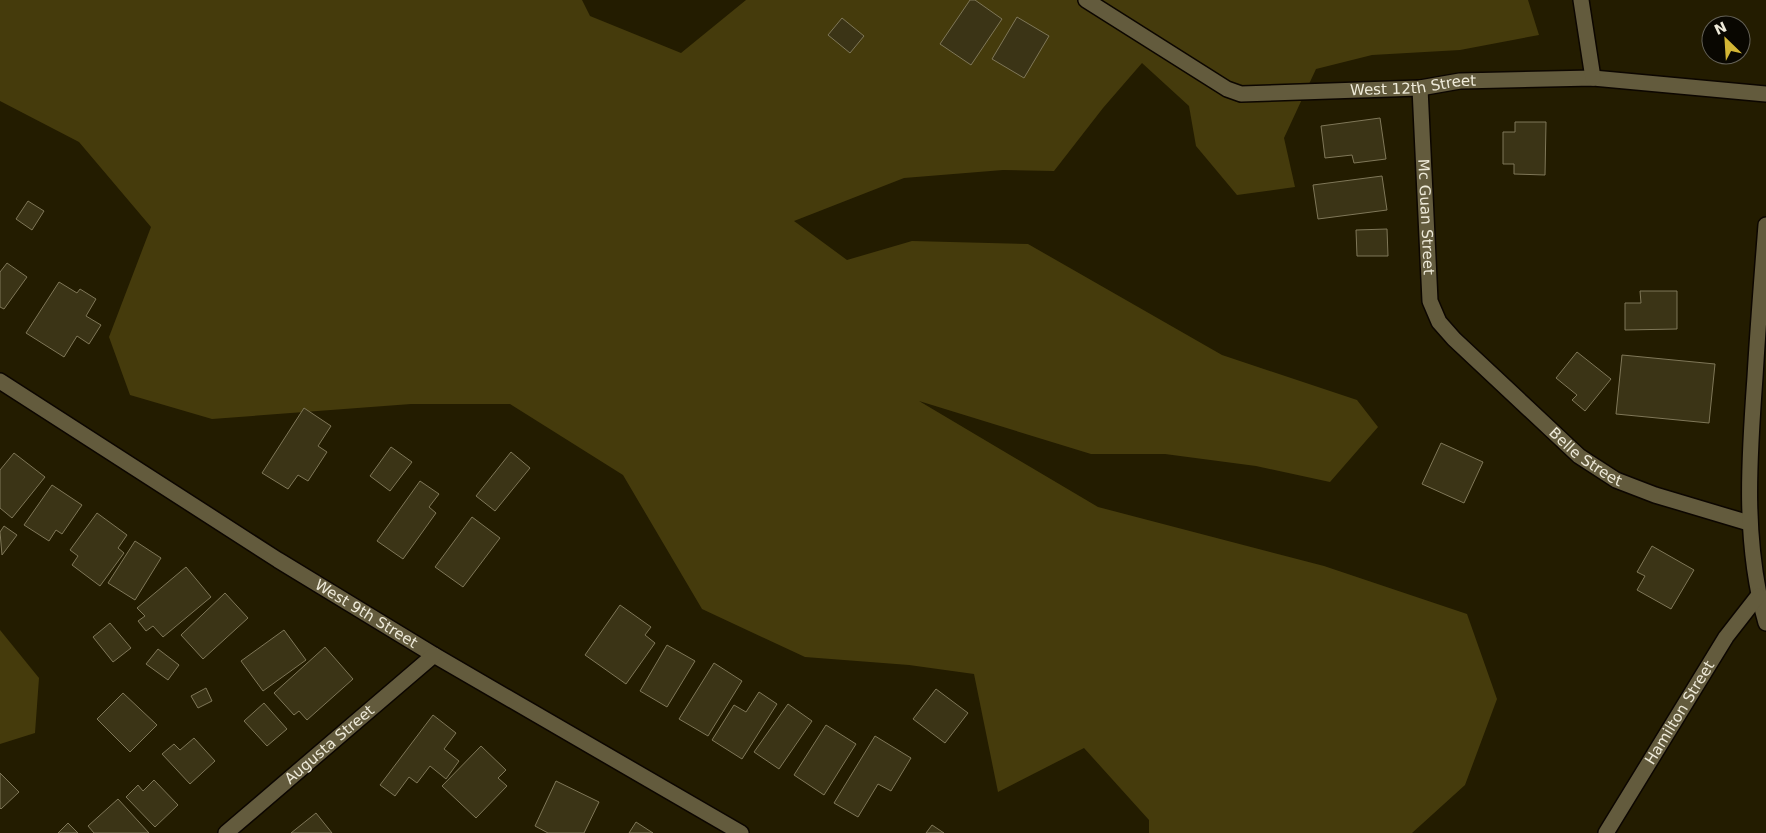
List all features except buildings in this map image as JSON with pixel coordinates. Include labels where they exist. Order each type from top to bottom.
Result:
[{"type":"street","name":"West 12th Street","points":[[1086,0],[1227,89],[1241,94],[1420,88],[1460,81],[1593,78],[1766,94]]},
{"type":"street","points":[[1581,0],[1593,78]]},
{"type":"street","name":"Mc Guan Street","points":[[1420,88],[1430,301],[1439,322],[1454,339]]},
{"type":"street","points":[[1766,225],[1750,436],[1749,523],[1758,596],[1766,623]]},
{"type":"street","name":"Belle Street","points":[[1454,339],[1579,456],[1616,480],[1656,495],[1749,523]]},
{"type":"street","name":"West 9th Street","points":[[0,381],[278,560],[434,655],[741,833]]},
{"type":"street","name":"Hamilton Street","points":[[1606,833],[1726,637],[1758,596]]},
{"type":"street","name":"Augusta Street","points":[[226,833],[434,655]]},
{"type":"shaded area","points":[[0,0],[582,0],[590,16],[681,53],[746,0],[1528,0],[1539,35],[1460,50],[1372,55],[1316,69],[1284,138],[1295,187],[1237,195],[1196,146],[1189,106],[1142,63],[1103,108],[1054,171],[1003,170],[904,178],[794,221],[847,260],[912,241],[1028,244],[1222,355],[1357,400],[1378,427],[1330,482],[1256,466],[1165,454],[1091,454],[919,401],[1098,507],[1324,566],[1467,614],[1497,699],[1465,785],[1412,833],[1149,833],[1149,820],[1084,748],[998,792],[974,674],[909,665],[805,657],[702,609],[623,475],[510,404],[411,404],[212,419],[130,395],[109,337],[151,227],[79,142],[0,101]]},
{"type":"shaded area","points":[[0,630],[39,678],[35,733],[0,744]]}]
